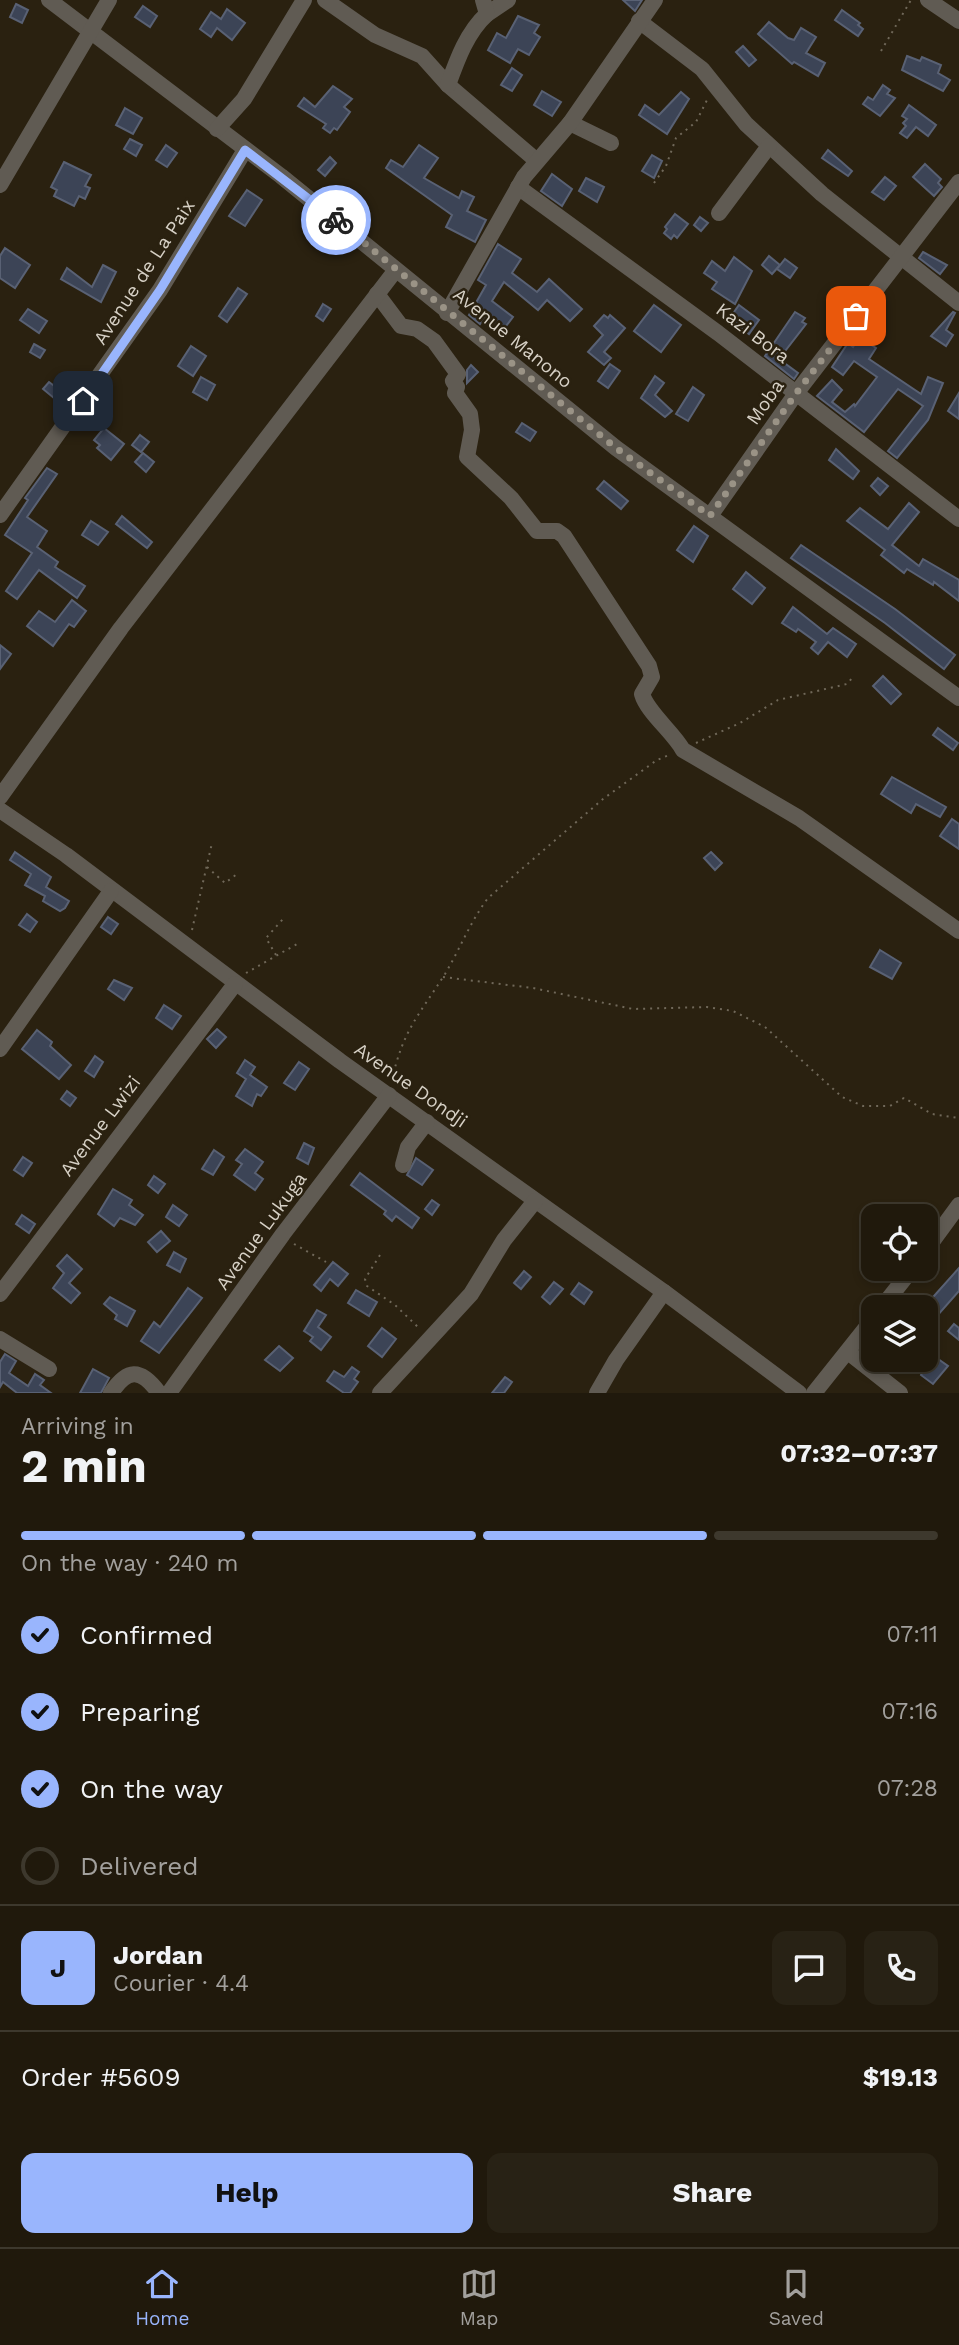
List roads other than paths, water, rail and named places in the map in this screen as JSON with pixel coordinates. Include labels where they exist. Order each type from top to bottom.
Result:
[{"type":"street","name":"Avenue Manono","points":[[49,0],[332,217],[395,271],[616,448],[959,698]]},
{"type":"street","points":[[0,185],[109,0]]},
{"type":"street","points":[[217,129],[244,99],[304,0]]},
{"type":"street","points":[[325,0],[375,35],[422,56],[449,85],[537,161]]},
{"type":"street","points":[[449,85],[457,60],[485,7],[508,0]]},
{"type":"street","points":[[447,313],[518,187],[570,123],[655,0]]},
{"type":"street","points":[[928,0],[959,21]]},
{"type":"street","points":[[639,21],[690,58],[717,86],[730,107],[769,146],[901,258],[959,303]]},
{"type":"street","points":[[570,123],[611,143]]},
{"type":"street","points":[[719,213],[769,146]]},
{"type":"street","name":"Avenue de La Paix","points":[[0,515],[160,290],[245,150]]},
{"type":"street","name":"Moba","points":[[710,516],[797,392],[959,182]]},
{"type":"street","name":"Kazi Bora","points":[[518,187],[797,392],[959,519]]},
{"type":"street","points":[[0,797],[121,628],[395,271]]},
{"type":"street","points":[[377,294],[401,326],[417,329],[434,341],[458,374],[453,381],[457,387],[455,393],[470,414],[472,430],[467,457],[511,498],[537,531],[557,531],[564,536],[649,666],[652,677],[642,694],[645,703],[674,734],[683,750],[799,818],[959,931]]},
{"type":"street","name":"Avenue Dondji","points":[[0,810],[799,1393]]},
{"type":"street","points":[[0,1049],[111,891]]},
{"type":"street","name":"Avenue Lwizi","points":[[0,1294],[235,984]]},
{"type":"street","name":"Avenue Lukuga","points":[[169,1393],[283,1234],[389,1095]]},
{"type":"street","points":[[402,1165],[408,1147],[427,1122]]},
{"type":"street","points":[[380,1393],[471,1294],[504,1240],[535,1201]]},
{"type":"street","points":[[938,1234],[959,1205]]},
{"type":"street","points":[[891,1295],[903,1281]]},
{"type":"street","points":[[597,1393],[616,1360],[664,1293]]},
{"type":"street","points":[[814,1393],[861,1335]]},
{"type":"street","points":[[0,1339],[50,1369]]},
{"type":"street","points":[[848,1352],[900,1393]]},
{"type":"street","points":[[111,1393],[121,1377],[128,1374],[146,1379],[159,1393]]}]
